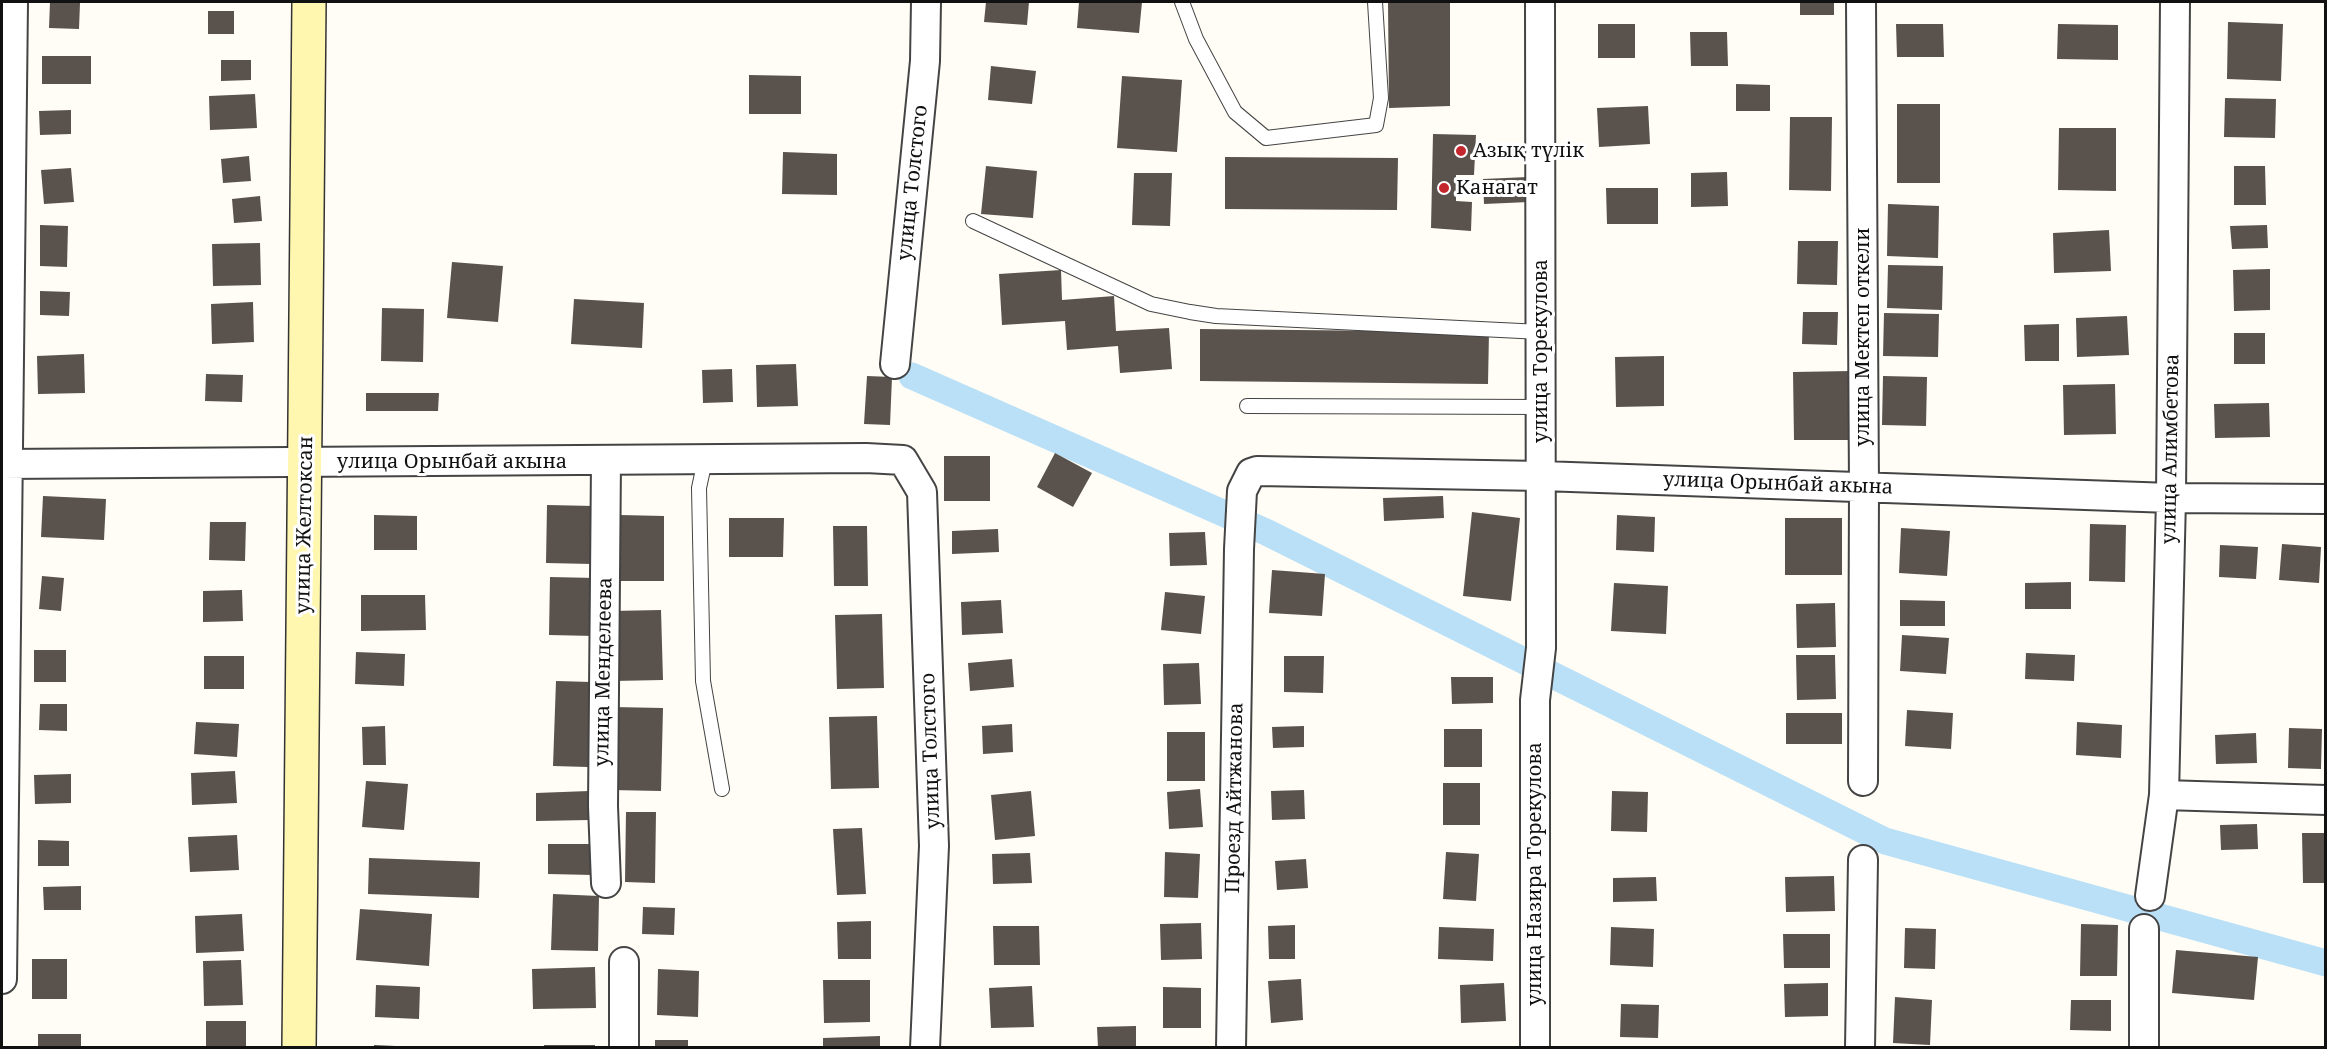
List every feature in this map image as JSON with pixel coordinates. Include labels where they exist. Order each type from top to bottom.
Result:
[{"type":"main road","name":"улица Желтоксан","points":[[299,1047],[309,2]]},
{"type":"street","points":[[2,979],[5,464],[13,2]]},
{"type":"street","name":"улица Толстого","points":[[895,364],[925,61],[926,2]]},
{"type":"street","name":"улица Торекулова","points":[[1535,700],[1541,648],[1542,476],[1539,2]]},
{"type":"street","name":"улица Мектеп откели","points":[[1861,2],[1863,781]]},
{"type":"street","name":"улица Алимбетова","points":[[2150,896],[2164,795],[2171,498],[2175,2]]},
{"type":"street","name":"улица Орынбай акына","points":[[5,464],[903,460]]},
{"type":"street","name":"улица Толстого","points":[[903,460],[922,492],[934,846],[926,1047]]},
{"type":"street","name":"улица Менделеева","points":[[606,461],[603,795],[606,883]]},
{"type":"street","name":"улица Орынбай акына","points":[[1242,491],[1247,477],[1257,471],[1542,476],[2171,498],[2325,499]]},
{"type":"street","name":"Проезд Айтжанова","points":[[1232,1047],[1239,549],[1242,491]]},
{"type":"street","name":"улица Назира Торекулова","points":[[1535,700],[1535,1047]]},
{"type":"street","points":[[2164,795],[2325,800]]},
{"type":"street","points":[[1860,1047],[1863,860]]},
{"type":"street","points":[[2144,929],[2144,1047]]},
{"type":"street","points":[[624,962],[624,1047]]},
{"type":"lane","points":[[1182,2],[1197,39],[1235,112],[1266,138],[1376,124],[1381,98],[1375,2]]},
{"type":"lane","points":[[973,221],[1151,304],[1190,312],[1216,316],[1541,332]]},
{"type":"lane","points":[[1247,406],[1542,407]]},
{"type":"lane","points":[[705,460],[699,488],[703,681],[722,789]]},
{"type":"building","points":[[50,2],[80,3],[79,29],[49,28]]},
{"type":"building","points":[[986,2],[1029,2],[1027,25],[984,22]]},
{"type":"building","points":[[1079,2],[1142,2],[1139,33],[1077,28]]},
{"type":"building","points":[[1388,2],[1450,2],[1450,106],[1389,108]]},
{"type":"building","points":[[1800,2],[1834,2],[1834,15],[1800,15]]},
{"type":"building","points":[[208,11],[234,11],[234,34],[208,34]]},
{"type":"building","points":[[2228,22],[2283,24],[2281,81],[2227,79]]},
{"type":"building","points":[[1598,24],[1635,24],[1635,58],[1598,58]]},
{"type":"building","points":[[1896,24],[1943,24],[1944,57],[1897,57]]},
{"type":"building","points":[[2058,24],[2118,25],[2118,60],[2057,59]]},
{"type":"building","points":[[1690,32],[1727,32],[1728,66],[1691,66]]},
{"type":"building","points":[[42,56],[91,56],[91,84],[42,84]]},
{"type":"building","points":[[221,60],[251,60],[251,80],[221,81]]},
{"type":"building","points":[[991,66],[1036,71],[1032,104],[988,100]]},
{"type":"building","points":[[749,75],[801,76],[801,114],[749,114]]},
{"type":"building","points":[[1122,76],[1182,80],[1177,152],[1117,148]]},
{"type":"building","points":[[1736,84],[1770,85],[1770,111],[1736,111]]},
{"type":"building","points":[[255,94],[257,128],[210,130],[209,96]]},
{"type":"building","points":[[2225,98],[2276,99],[2275,138],[2224,137]]},
{"type":"building","points":[[1897,104],[1940,104],[1940,183],[1897,183]]},
{"type":"building","points":[[1648,106],[1650,144],[1599,147],[1597,108]]},
{"type":"building","points":[[71,110],[71,134],[40,135],[39,111]]},
{"type":"building","points":[[1790,117],[1832,117],[1831,191],[1789,190]]},
{"type":"building","points":[[2059,128],[2116,128],[2116,191],[2058,190]]},
{"type":"building","name":"Канагат","points":[[1433,134],[1476,135],[1474,175],[1456,175],[1456,201],[1472,202],[1471,231],[1431,228]]},
{"type":"building","points":[[783,152],[837,154],[837,195],[782,194]]},
{"type":"building","points":[[249,156],[251,181],[223,183],[221,159]]},
{"type":"building","points":[[1225,157],[1398,158],[1397,210],[1225,209]]},
{"type":"building","points":[[986,166],[1037,171],[1033,218],[981,214]]},
{"type":"building","points":[[2234,166],[2265,166],[2266,205],[2234,205]]},
{"type":"building","points":[[71,168],[74,202],[44,204],[41,170]]},
{"type":"building","points":[[1727,172],[1728,206],[1691,207],[1691,173]]},
{"type":"building","points":[[1134,173],[1172,173],[1170,226],[1132,225]]},
{"type":"building","points":[[1528,177],[1529,202],[1484,204],[1483,179]]},
{"type":"building","points":[[1606,188],[1658,188],[1658,224],[1607,224]]},
{"type":"building","points":[[260,196],[262,221],[234,223],[232,199]]},
{"type":"building","points":[[1888,204],[1939,206],[1938,258],[1887,256]]},
{"type":"building","points":[[40,225],[68,226],[67,267],[40,266]]},
{"type":"building","points":[[2267,225],[2268,248],[2232,249],[2230,226]]},
{"type":"building","points":[[2109,230],[2111,271],[2054,273],[2053,233]]},
{"type":"building","points":[[1798,241],[1838,241],[1837,285],[1797,284]]},
{"type":"building","points":[[260,243],[261,285],[213,286],[212,244]]},
{"type":"building","points":[[452,262],[503,266],[498,322],[447,318]]},
{"type":"building","points":[[1888,265],[1943,266],[1942,310],[1887,308]]},
{"type":"building","points":[[2270,269],[2270,310],[2234,311],[2233,270]]},
{"type":"building","points":[[1061,270],[1062,300],[1114,296],[1116,331],[1169,328],[1172,369],[1120,373],[1118,346],[1067,350],[1065,321],[1002,325],[999,274]]},
{"type":"building","points":[[40,291],[70,292],[69,316],[40,315]]},
{"type":"building","points":[[574,299],[644,303],[642,348],[571,344]]},
{"type":"building","points":[[253,302],[254,342],[212,344],[211,304]]},
{"type":"building","points":[[382,308],[424,309],[423,362],[381,361]]},
{"type":"building","points":[[1803,312],[1838,312],[1837,345],[1802,344]]},
{"type":"building","points":[[1884,313],[1939,314],[1938,357],[1883,356]]},
{"type":"building","points":[[2127,316],[2129,355],[2077,357],[2076,318]]},
{"type":"building","points":[[2059,324],[2059,361],[2025,361],[2024,325]]},
{"type":"building","points":[[1200,329],[1489,332],[1488,384],[1200,381]]},
{"type":"building","points":[[2234,333],[2265,333],[2265,364],[2234,364]]},
{"type":"building","points":[[84,354],[85,393],[38,394],[37,356]]},
{"type":"building","points":[[1664,356],[1664,406],[1616,407],[1615,357]]},
{"type":"building","points":[[796,364],[798,406],[757,407],[756,365]]},
{"type":"building","points":[[732,369],[733,402],[703,403],[702,370]]},
{"type":"building","points":[[1852,371],[1852,440],[1794,440],[1793,372]]},
{"type":"building","points":[[206,374],[243,375],[242,402],[205,401]]},
{"type":"building","points":[[867,376],[892,377],[890,425],[864,424]]},
{"type":"building","points":[[1883,376],[1927,377],[1926,426],[1882,425]]},
{"type":"building","points":[[2115,384],[2116,434],[2064,435],[2063,385]]},
{"type":"building","points":[[366,393],[439,393],[438,411],[366,411]]},
{"type":"building","points":[[2269,403],[2270,437],[2215,438],[2214,404]]},
{"type":"building","points":[[1055,453],[1092,473],[1073,507],[1037,487]]},
{"type":"building","points":[[944,456],[990,456],[990,501],[944,501]]},
{"type":"building","points":[[43,496],[106,499],[104,540],[41,537]]},
{"type":"building","points":[[1443,496],[1444,518],[1384,521],[1383,498]]},
{"type":"building","points":[[547,505],[594,506],[592,564],[546,563]]},
{"type":"building","points":[[1472,512],[1520,518],[1511,601],[1463,596]]},
{"type":"building","points":[[374,515],[417,516],[417,550],[374,550]]},
{"type":"building","points":[[620,515],[664,516],[664,581],[620,581]]},
{"type":"building","points":[[1617,515],[1655,517],[1654,552],[1616,550]]},
{"type":"building","points":[[729,518],[784,518],[783,557],[729,557]]},
{"type":"building","points":[[1785,518],[1842,518],[1842,575],[1785,575]]},
{"type":"building","points":[[210,522],[246,522],[245,561],[209,560]]},
{"type":"building","points":[[2090,524],[2126,525],[2125,582],[2089,581]]},
{"type":"building","points":[[833,526],[867,526],[868,586],[834,586]]},
{"type":"building","points":[[1901,528],[1950,531],[1947,576],[1899,573]]},
{"type":"building","points":[[998,529],[999,552],[952,554],[952,531]]},
{"type":"building","points":[[1205,532],[1207,565],[1170,566],[1169,533]]},
{"type":"building","points":[[2282,544],[2321,547],[2319,583],[2279,580]]},
{"type":"building","points":[[2220,545],[2258,547],[2256,579],[2219,577]]},
{"type":"building","points":[[1272,570],[1325,574],[1322,616],[1269,613]]},
{"type":"building","points":[[42,576],[64,578],[61,611],[39,609]]},
{"type":"building","points":[[550,577],[596,578],[595,636],[549,635]]},
{"type":"building","points":[[2071,582],[2071,609],[2025,609],[2025,583]]},
{"type":"building","points":[[1614,583],[1668,586],[1666,634],[1611,631]]},
{"type":"building","points":[[242,590],[243,621],[203,622],[203,591]]},
{"type":"building","points":[[1165,592],[1205,596],[1201,634],[1161,630]]},
{"type":"building","points":[[361,595],[425,595],[426,630],[361,631]]},
{"type":"building","points":[[1001,600],[1003,633],[962,635],[961,602]]},
{"type":"building","points":[[1900,600],[1945,601],[1945,626],[1900,626]]},
{"type":"building","points":[[1835,603],[1836,647],[1797,648],[1796,604]]},
{"type":"building","points":[[661,610],[663,680],[613,681],[611,611]]},
{"type":"building","points":[[882,614],[884,688],[837,689],[835,615]]},
{"type":"building","points":[[1902,635],[1949,638],[1946,674],[1900,671]]},
{"type":"building","points":[[34,650],[66,650],[66,682],[34,682]]},
{"type":"building","points":[[356,652],[405,654],[404,686],[355,684]]},
{"type":"building","points":[[2026,653],[2075,655],[2074,681],[2025,679]]},
{"type":"building","points":[[1796,655],[1835,655],[1836,699],[1797,700]]},
{"type":"building","points":[[204,656],[244,656],[244,689],[204,689]]},
{"type":"building","points":[[1284,656],[1324,656],[1323,693],[1284,692]]},
{"type":"building","points":[[1012,659],[1014,687],[970,691],[968,663]]},
{"type":"building","points":[[1199,663],[1201,704],[1164,705],[1163,664]]},
{"type":"building","points":[[1451,677],[1493,677],[1493,703],[1452,704]]},
{"type":"building","points":[[556,681],[591,682],[588,767],[553,766]]},
{"type":"building","points":[[40,704],[67,704],[67,731],[39,730]]},
{"type":"building","points":[[613,707],[663,708],[661,791],[611,790]]},
{"type":"building","points":[[1907,710],[1953,713],[1951,749],[1905,746]]},
{"type":"building","points":[[1786,713],[1842,713],[1842,744],[1786,744]]},
{"type":"building","points":[[877,716],[879,788],[831,789],[829,717]]},
{"type":"building","points":[[196,722],[239,724],[237,757],[194,754]]},
{"type":"building","points":[[2077,722],[2122,725],[2121,758],[2076,755]]},
{"type":"building","points":[[1012,724],[1013,752],[983,754],[982,726]]},
{"type":"building","points":[[385,726],[386,765],[363,765],[362,727]]},
{"type":"building","points":[[1304,726],[1304,747],[1273,748],[1272,727]]},
{"type":"building","points":[[2289,728],[2322,729],[2321,769],[2288,768]]},
{"type":"building","points":[[1444,729],[1482,729],[1482,767],[1444,767]]},
{"type":"building","points":[[1167,732],[1205,732],[1205,781],[1167,781]]},
{"type":"building","points":[[2256,733],[2257,763],[2216,764],[2215,735]]},
{"type":"building","points":[[235,771],[237,803],[192,805],[191,773]]},
{"type":"building","points":[[71,774],[71,803],[35,804],[34,775]]},
{"type":"building","points":[[366,781],[408,784],[404,830],[362,827]]},
{"type":"building","points":[[1443,783],[1480,783],[1480,825],[1443,825]]},
{"type":"building","points":[[1200,789],[1203,827],[1169,829],[1167,792]]},
{"type":"building","points":[[1304,790],[1305,819],[1272,820],[1271,791]]},
{"type":"building","points":[[589,791],[589,820],[536,821],[536,793]]},
{"type":"building","points":[[1031,791],[1035,836],[995,840],[991,795]]},
{"type":"building","points":[[1612,791],[1648,792],[1647,832],[1611,831]]},
{"type":"building","points":[[626,812],[656,812],[655,883],[625,882]]},
{"type":"building","points":[[2257,824],[2258,849],[2221,850],[2220,825]]},
{"type":"building","points":[[862,828],[866,894],[837,895],[833,829]]},
{"type":"building","points":[[2302,833],[2326,833],[2326,883],[2303,883]]},
{"type":"building","points":[[237,835],[239,870],[190,872],[188,837]]},
{"type":"building","points":[[38,840],[69,841],[69,866],[38,866]]},
{"type":"building","points":[[548,844],[593,844],[593,875],[548,874]]},
{"type":"building","points":[[1165,852],[1200,854],[1198,898],[1164,897]]},
{"type":"building","points":[[1446,852],[1479,854],[1476,901],[1443,899]]},
{"type":"building","points":[[1030,853],[1032,883],[993,884],[992,854]]},
{"type":"building","points":[[369,858],[480,862],[479,898],[368,894]]},
{"type":"building","points":[[1306,859],[1308,888],[1277,890],[1275,861]]},
{"type":"building","points":[[1834,876],[1835,911],[1786,912],[1785,877]]},
{"type":"building","points":[[1656,877],[1657,901],[1613,902],[1613,878]]},
{"type":"building","points":[[81,886],[81,910],[44,910],[43,887]]},
{"type":"building","points":[[553,894],[599,896],[598,951],[551,950]]},
{"type":"building","points":[[643,907],[675,908],[674,935],[642,934]]},
{"type":"building","points":[[360,909],[432,914],[429,966],[356,960]]},
{"type":"building","points":[[242,914],[244,951],[196,953],[195,916]]},
{"type":"building","points":[[871,921],[871,959],[838,959],[837,922]]},
{"type":"building","points":[[1201,923],[1202,959],[1161,960],[1160,924]]},
{"type":"building","points":[[2081,924],[2118,925],[2117,976],[2080,976]]},
{"type":"building","points":[[1295,925],[1295,959],[1269,959],[1268,926]]},
{"type":"building","points":[[993,926],[1039,926],[1040,965],[994,965]]},
{"type":"building","points":[[1439,927],[1494,929],[1493,961],[1438,959]]},
{"type":"building","points":[[1611,927],[1654,929],[1653,967],[1610,965]]},
{"type":"building","points":[[1905,928],[1936,929],[1935,969],[1904,968]]},
{"type":"building","points":[[1783,934],[1830,934],[1830,968],[1784,968]]},
{"type":"building","points":[[2176,950],[2258,957],[2254,1000],[2172,993]]},
{"type":"building","points":[[32,959],[67,959],[67,999],[32,999]]},
{"type":"building","points":[[241,960],[243,1005],[204,1006],[203,961]]},
{"type":"building","points":[[595,967],[596,1008],[533,1009],[532,969]]},
{"type":"building","points":[[658,969],[699,971],[698,1017],[657,1015]]},
{"type":"building","points":[[1301,979],[1303,1020],[1271,1023],[1268,981]]},
{"type":"building","points":[[823,980],[870,980],[870,1022],[824,1023]]},
{"type":"building","points":[[1504,983],[1506,1021],[1461,1023],[1460,985]]},
{"type":"building","points":[[1828,983],[1828,1016],[1785,1017],[1784,984]]},
{"type":"building","points":[[376,985],[420,987],[419,1019],[375,1017]]},
{"type":"building","points":[[1032,986],[1034,1027],[991,1028],[989,988]]},
{"type":"building","points":[[1163,987],[1201,988],[1201,1028],[1163,1028]]},
{"type":"building","points":[[1895,997],[1932,1000],[1930,1045],[1893,1043]]},
{"type":"building","points":[[2071,1000],[2111,1000],[2111,1031],[2070,1030]]},
{"type":"building","points":[[1621,1004],[1659,1005],[1658,1038],[1620,1037]]},
{"type":"building","points":[[206,1021],[246,1021],[246,1048],[206,1048]]},
{"type":"building","points":[[1136,1026],[1136,1048],[1098,1048],[1097,1027]]},
{"type":"building","points":[[38,1034],[81,1034],[81,1048],[38,1048]]},
{"type":"building","points":[[880,1036],[880,1048],[823,1048],[823,1038]]},
{"type":"building","points":[[655,1040],[688,1040],[688,1048],[655,1048]]},
{"type":"building","points":[[374,1045],[396,1046],[396,1048],[374,1048]]},
{"type":"building","points":[[544,1045],[595,1045],[595,1048],[544,1048]]},
{"type":"waterway","points":[[912,376],[1266,532],[1885,841],[2326,963]]},
{"type":"place","name":"Азық түлік","points":[[1461,151]]},
{"type":"place","name":"Канагат","points":[[1444,188]]}]
